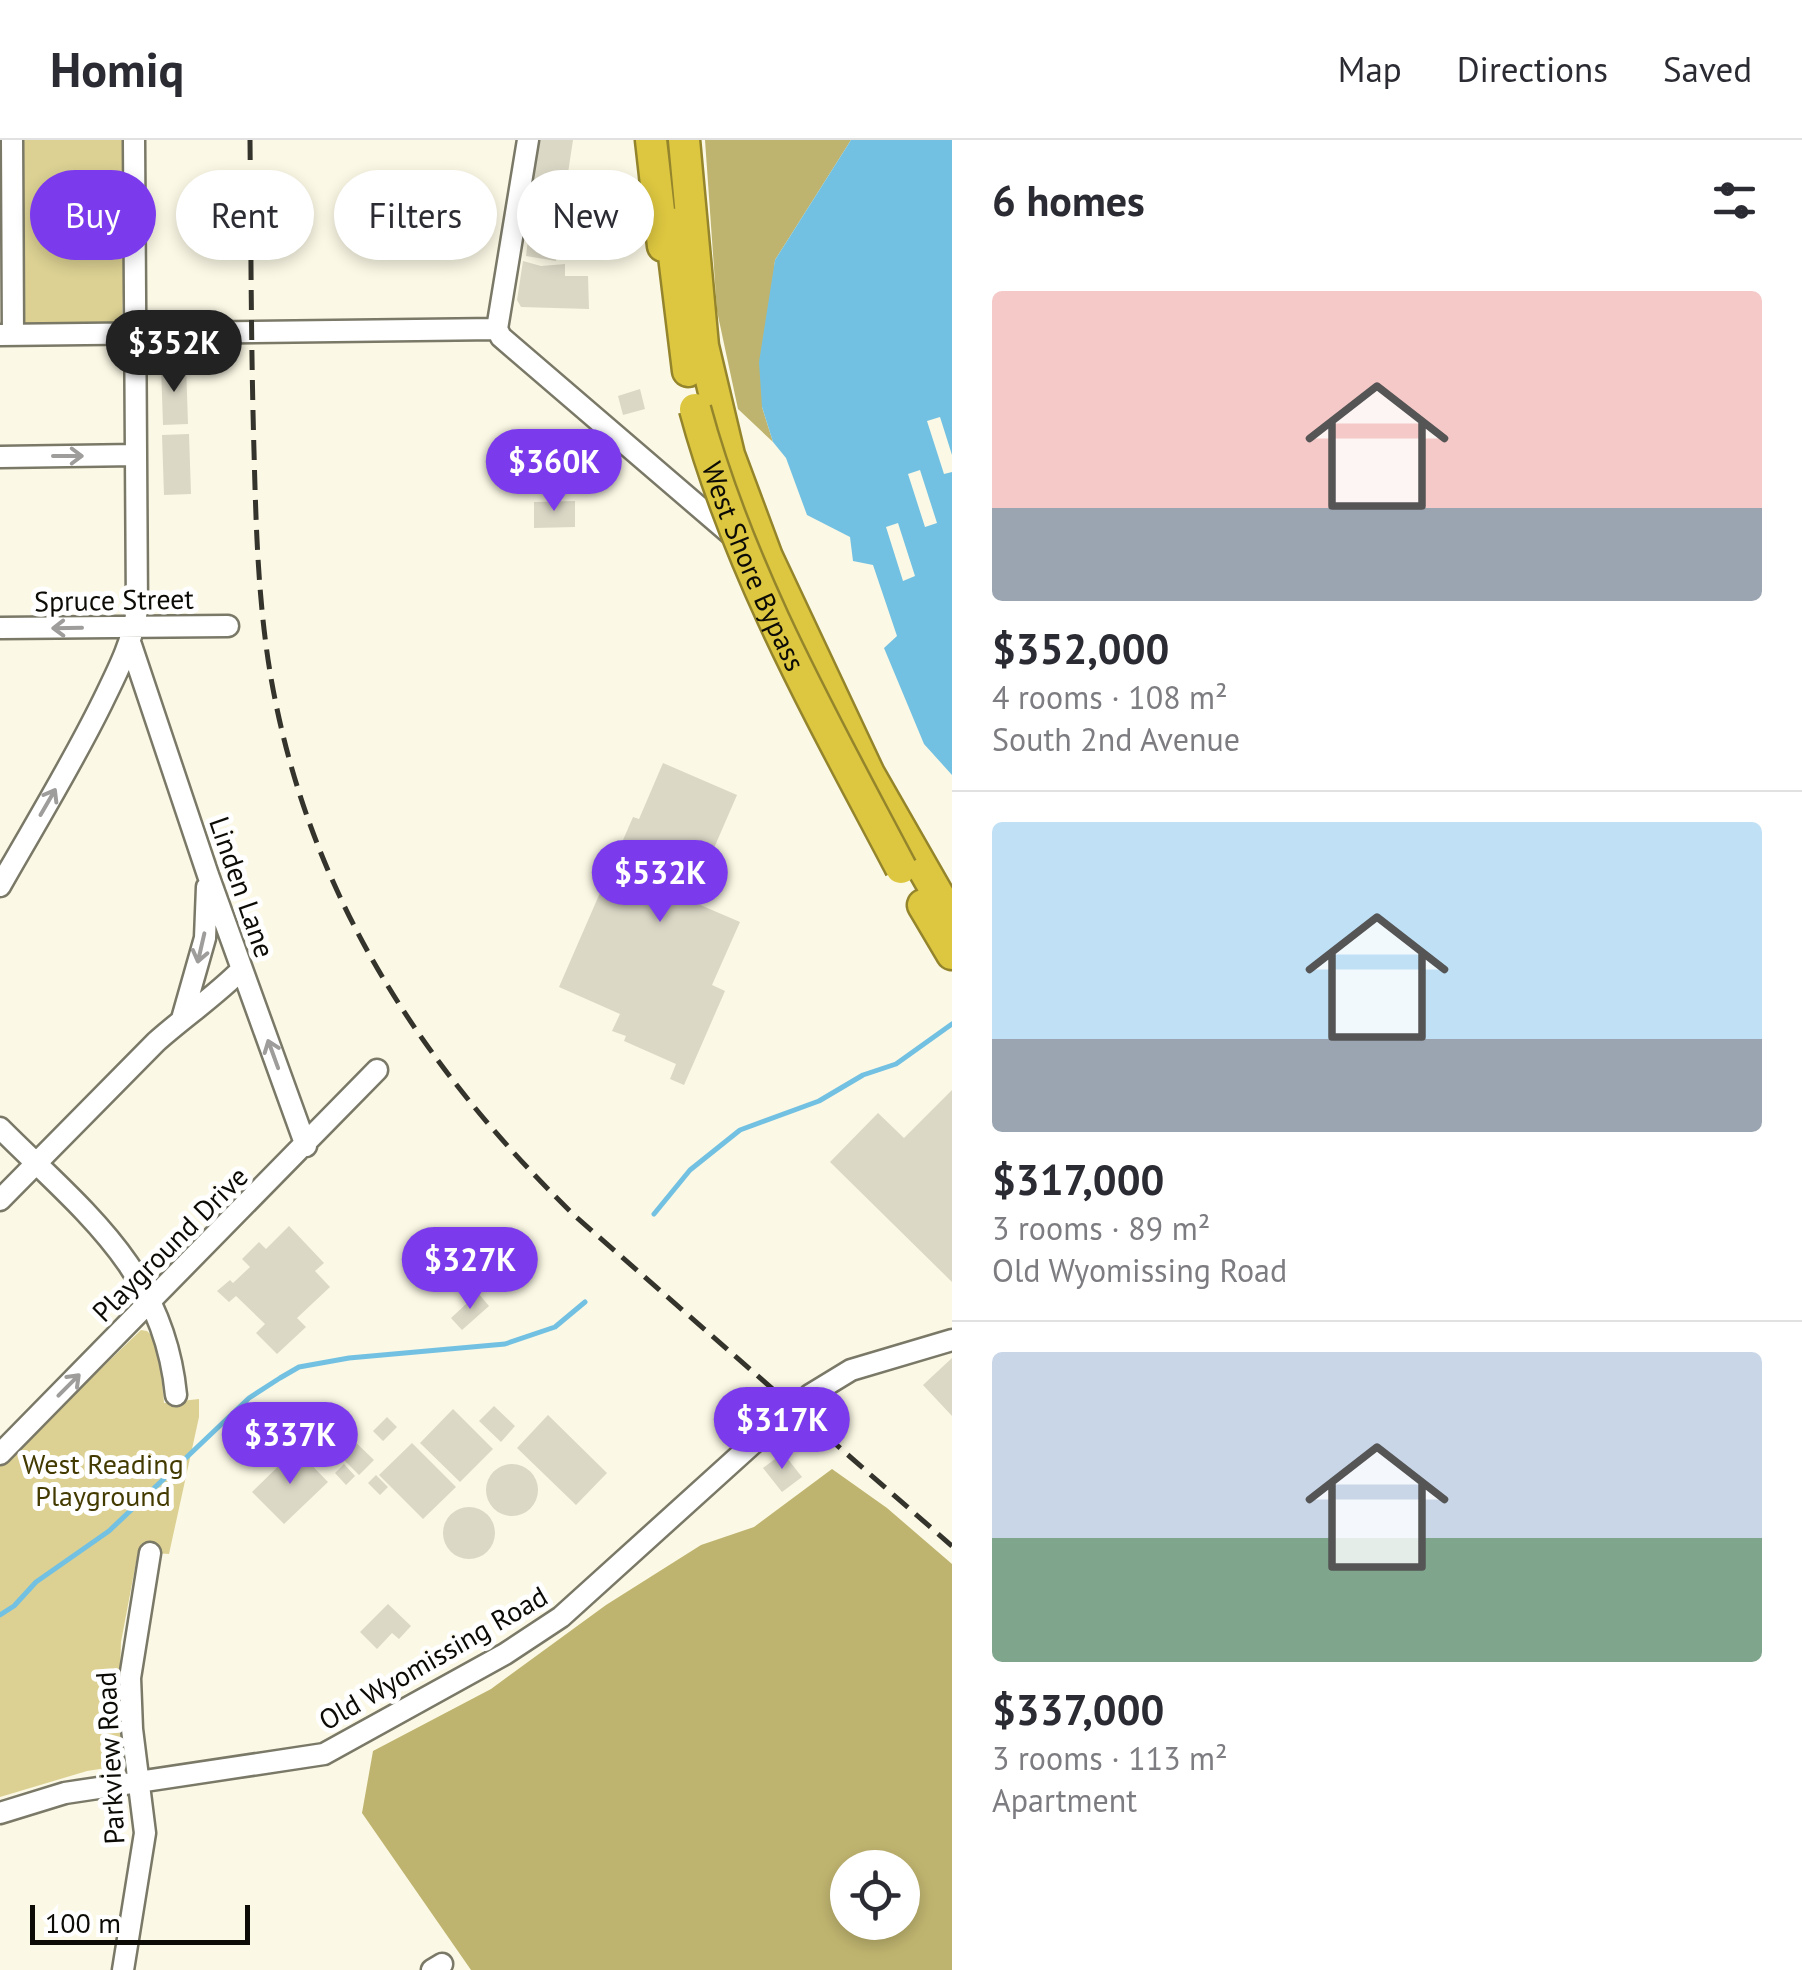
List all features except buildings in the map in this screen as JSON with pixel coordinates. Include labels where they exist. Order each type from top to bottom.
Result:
[{"type":"highway","points":[[651,140],[662,244],[678,308]]},
{"type":"highway","name":"West Shore Bypass","points":[[679,145],[678,308],[705,407]]},
{"type":"highway","name":"West Shore Bypass","points":[[679,145],[703,346],[709,462],[748,564],[797,671],[908,863],[952,954]]},
{"type":"highway","name":"West Shore Bypass","points":[[908,863],[952,919]]},
{"type":"street","points":[[12,140],[6,226],[7,335],[497,329]]},
{"type":"street","points":[[0,886],[87,733],[132,636],[137,610],[134,140]]},
{"type":"street","points":[[528,140],[497,329],[501,337],[755,557]]},
{"type":"street","points":[[0,456],[136,455]]},
{"type":"street","name":"Spruce Street","points":[[0,628],[132,636],[228,626]]},
{"type":"street","name":"Linden Lane","points":[[132,636],[208,875],[306,1146]]},
{"type":"street","points":[[182,1019],[204,938],[208,875]]},
{"type":"street","points":[[0,1200],[130,1067],[182,1019],[209,1002],[241,970]]},
{"type":"street","name":"Playground Drive","points":[[0,1454],[377,1070]]},
{"type":"street","points":[[0,1128],[128,1259],[170,1348],[176,1395]]},
{"type":"street","points":[[810,1395],[851,1370],[952,1340]]},
{"type":"street","name":"Old Wyomissing Road","points":[[0,1813],[65,1792],[324,1754],[506,1654],[572,1608],[770,1428]]},
{"type":"street","name":"Parkview Road","points":[[123,1970],[145,1834],[130,1678],[150,1552]]},
{"type":"green space","points":[[20,140],[128,140],[127,170],[30,170],[30,260],[124,260],[122,323],[23,326]]},
{"type":"green space","name":"West Reading Playground","points":[[141,1330],[151,1335],[160,1364],[164,1403],[199,1399],[199,1417],[169,1554],[138,1552],[121,1642],[119,1700],[125,1765],[87,1771],[0,1797],[0,1466]]},
{"type":"shaded area","points":[[705,140],[851,140],[775,260],[762,407],[773,442],[738,409],[717,311]]},
{"type":"shaded area","points":[[832,1469],[887,1508],[952,1564],[952,1970],[471,1970],[362,1813],[373,1751],[491,1689],[606,1605],[701,1545],[754,1527]]},
{"type":"water","points":[[851,140],[952,140],[952,455],[940,417],[927,421],[944,474],[952,472],[952,775],[924,744],[884,648],[897,636],[873,565],[853,561],[850,537],[807,515],[786,458],[773,442],[762,407],[759,362],[775,260]],"holes":[[[920,470],[937,523],[925,527],[908,474]],[[898,523],[915,576],[903,581],[886,527]]]},
{"type":"waterway","points":[[654,1214],[690,1170],[740,1130],[819,1101],[863,1075],[896,1064],[952,1024]]},
{"type":"waterway","points":[[0,1615],[36,1582],[109,1531],[249,1398],[299,1367],[349,1358],[505,1344],[555,1327],[585,1302]]},
{"type":"tunnel","points":[[770,1428],[810,1395]]},
{"type":"railway","points":[[250,140],[255,479],[263,621],[289,757],[313,832],[343,903],[379,971],[421,1036],[467,1099],[519,1158],[575,1216],[952,1546]]}]
